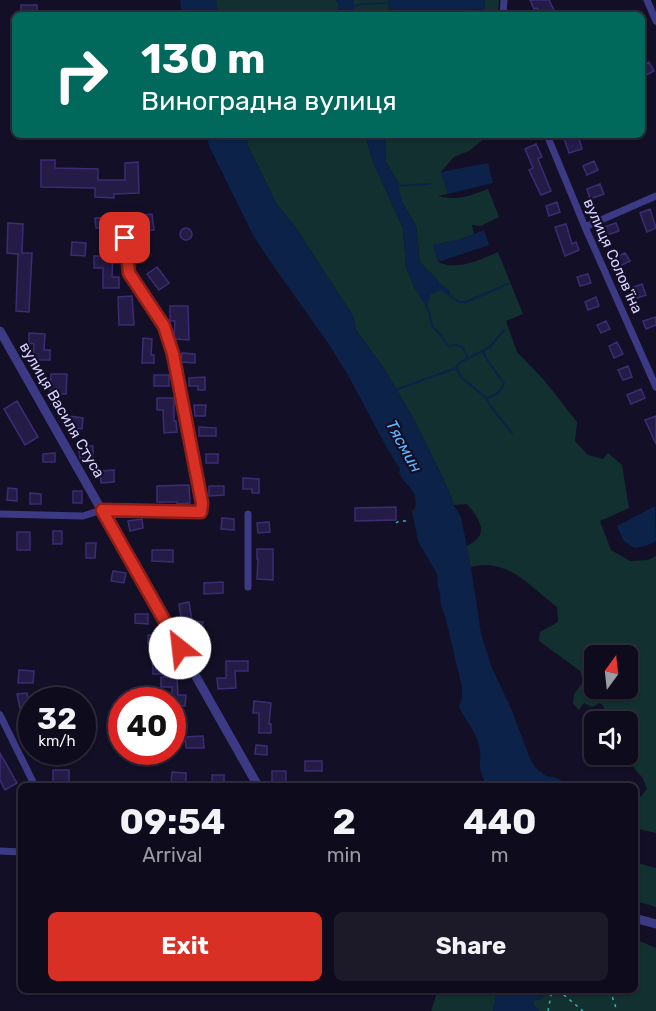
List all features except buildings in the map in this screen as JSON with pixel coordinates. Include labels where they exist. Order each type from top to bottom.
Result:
[{"type":"street","points":[[647,0],[656,21]]},
{"type":"street","name":"вулиця Солов'їна","points":[[548,138],[656,387]]},
{"type":"street","points":[[585,227],[656,196]]},
{"type":"street","points":[[0,514],[83,516],[102,510],[201,512],[202,503],[173,354],[164,326],[129,273],[125,238]]},
{"type":"street","name":"вулиця Василя Стуса","points":[[0,332],[256,783]]},
{"type":"street","points":[[248,514],[248,587]]},
{"type":"street","points":[[0,715],[34,783]]},
{"type":"street","points":[[0,851],[18,852]]},
{"type":"street","points":[[638,919],[656,924]]},
{"type":"path","points":[[396,523],[407,521]]},
{"type":"path","points":[[549,1011],[552,993]]},
{"type":"path","points":[[562,993],[583,1011]]},
{"type":"path","points":[[611,993],[616,1011]]},
{"type":"green space","points":[[216,0],[336,0],[338,3],[338,12],[218,12]]},
{"type":"green space","points":[[353,0],[388,0],[390,12],[355,12]]},
{"type":"green space","points":[[484,0],[499,0],[498,12],[466,12],[485,9]]},
{"type":"green space","points":[[247,138],[366,138],[373,162],[403,228],[406,267],[415,289],[427,306],[429,295],[440,290],[437,279],[420,262],[416,226],[402,202],[397,181],[386,162],[385,138],[485,138],[469,151],[454,157],[441,172],[448,194],[438,196],[458,198],[488,189],[499,217],[481,226],[472,225],[474,234],[434,245],[438,262],[461,265],[498,252],[523,314],[506,321],[517,352],[544,380],[577,422],[575,441],[588,455],[603,459],[608,453],[622,465],[629,508],[600,521],[611,550],[630,561],[648,560],[656,556],[656,833],[638,827],[638,800],[647,789],[644,780],[632,765],[638,765],[638,711],[605,711],[600,703],[592,707],[584,703],[579,710],[573,704],[574,694],[583,682],[580,671],[539,641],[540,632],[558,622],[557,607],[524,580],[506,569],[485,565],[471,567],[466,546],[474,542],[481,532],[476,515],[467,504],[454,505],[416,423],[385,370],[356,330],[353,316],[294,225],[277,205],[248,146]]},
{"type":"green space","points":[[638,863],[656,868],[656,907],[638,902]]},
{"type":"green space","points":[[638,940],[656,948],[656,1011],[539,1011],[534,1006],[534,1000],[542,999],[545,994],[638,993]]},
{"type":"green space","points":[[437,993],[495,993],[493,1011],[431,1011]]},
{"type":"water","points":[[180,0],[216,0],[218,12],[182,12]]},
{"type":"water","points":[[336,0],[353,0],[355,12],[338,12]]},
{"type":"water","points":[[388,0],[484,0],[485,9],[438,12],[390,12]]},
{"type":"water","name":"Тясмин","points":[[207,138],[247,138],[248,146],[277,205],[294,225],[353,316],[356,330],[385,370],[416,423],[461,517],[481,634],[492,668],[513,713],[530,759],[546,776],[567,783],[484,783],[480,768],[479,743],[459,707],[462,687],[441,606],[437,574],[418,541],[412,511],[416,503],[414,493],[399,473],[400,469],[328,343],[254,237]]},
{"type":"water","points":[[366,138],[385,138],[386,162],[397,181],[402,202],[416,226],[420,262],[440,284],[450,291],[450,296],[440,290],[430,295],[427,308],[415,289],[406,267],[403,228],[373,162]]},
{"type":"water","points":[[488,163],[493,183],[448,194],[441,172]]},
{"type":"water","points":[[484,230],[489,245],[438,262],[433,245],[458,240]]},
{"type":"water","points":[[655,506],[656,541],[634,548],[623,540],[617,526]]},
{"type":"water","points":[[495,993],[545,994],[542,999],[534,1000],[534,1006],[539,1011],[493,1011]]},
{"type":"waterway","points":[[354,6],[388,3]]},
{"type":"waterway","points":[[398,186],[430,184]]},
{"type":"waterway","points":[[450,296],[460,302],[466,302],[508,284]]},
{"type":"waterway","points":[[427,308],[432,326],[448,346],[462,347],[468,358]]},
{"type":"waterway","points":[[395,390],[456,368],[459,363],[490,347],[504,330]]},
{"type":"waterway","points":[[456,368],[462,378],[486,398],[495,395],[504,383],[483,351]]},
{"type":"waterway","points":[[486,398],[512,434]]},
{"type":"route","points":[[125,238],[129,273],[164,326],[173,354],[202,503],[201,512],[102,510],[180,648]]}]
